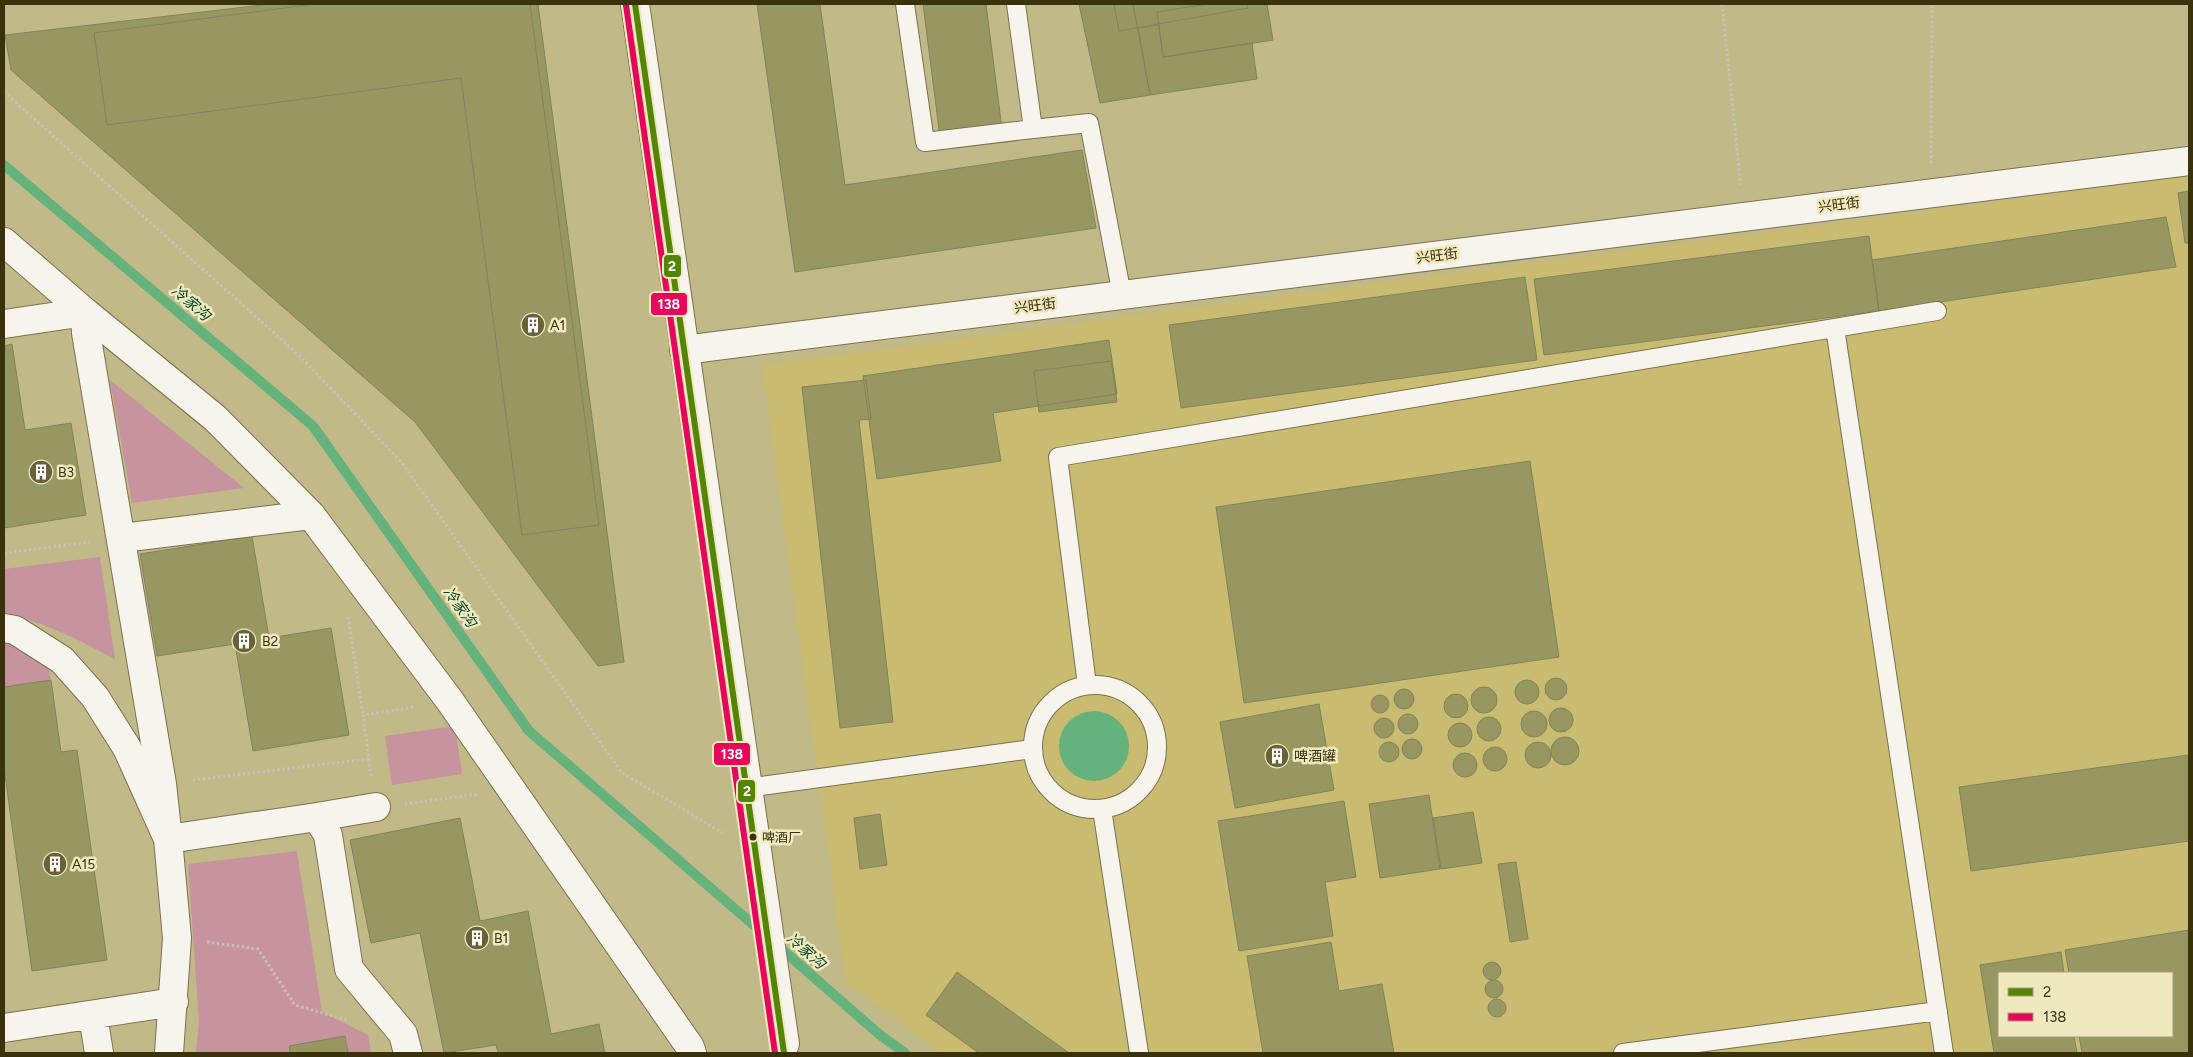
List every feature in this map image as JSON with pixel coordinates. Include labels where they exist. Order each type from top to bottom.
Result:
[{"type":"street","points":[[635,4],[785,1044]]},
{"type":"street","name":"兴旺街","points":[[684,350],[2189,161]]},
{"type":"street","points":[[4,242],[85,312],[215,418],[311,515],[450,700],[690,1047],[692,1053]]},
{"type":"street","points":[[4,324],[85,312]]},
{"type":"street","points":[[85,312],[86,333],[162,784],[178,938],[169,1053]]},
{"type":"street","points":[[122,538],[311,515]]},
{"type":"street","points":[[4,628],[15,630],[62,660],[95,697],[128,748],[168,839]]},
{"type":"street","points":[[168,839],[376,808]]},
{"type":"street","points":[[317,817],[328,835],[349,969],[403,1034],[408,1053]]},
{"type":"street","points":[[4,1028],[174,1002]]},
{"type":"street","points":[[93,1015],[99,1053]]},
{"type":"lane","points":[[905,4],[925,142],[1089,124],[1122,295]]},
{"type":"lane","points":[[1016,4],[1033,129]]},
{"type":"lane","points":[[1087,686],[1058,457],[1937,311]]},
{"type":"lane","points":[[1835,328],[1944,1053]]},
{"type":"lane","points":[[1098,684],[1118,689],[1136,700],[1149,716],[1156,735],[1156,755],[1146,780],[1138,791],[1122,803],[1102,809],[1082,807],[1063,800],[1047,787],[1037,769],[1032,749],[1035,728],[1044,710],[1059,695],[1078,687],[1098,684]]},
{"type":"lane","points":[[747,788],[1032,749]]},
{"type":"lane","points":[[1102,809],[1139,1053]]},
{"type":"lane","points":[[1623,1053],[1938,1011]]},
{"type":"path","points":[[1722,4],[1744,217]]},
{"type":"path","points":[[1930,194],[1932,4]]},
{"type":"path","points":[[4,92],[301,357],[402,463],[622,773],[758,854]]},
{"type":"path","points":[[4,553],[122,538]]},
{"type":"path","points":[[347,612],[376,808],[512,790]]},
{"type":"path","points":[[363,715],[450,700]]},
{"type":"path","points":[[162,784],[369,759]]},
{"type":"path","points":[[178,938],[258,949],[295,1006],[358,1023]]},
{"type":"shaded area","points":[[2189,176],[2189,1053],[941,1053],[846,983],[762,365]]},
{"type":"shaded area","points":[[110,380],[244,488],[132,503]]},
{"type":"shaded area","points":[[100,557],[115,659],[47,626],[4,615],[4,569]]},
{"type":"shaded area","points":[[4,626],[45,652],[51,680],[4,687]]},
{"type":"shaded area","points":[[1094,711],[1107,714],[1119,721],[1126,733],[1129,746],[1126,759],[1119,771],[1107,778],[1094,781],[1081,778],[1069,771],[1062,759],[1059,746],[1062,733],[1069,721],[1081,714]]},
{"type":"shaded area","points":[[455,726],[462,774],[392,785],[385,736]]},
{"type":"shaded area","points":[[297,851],[322,1012],[368,1035],[371,1053],[196,1053],[199,1022],[188,864]]},
{"type":"building","points":[[271,4],[538,4],[624,662],[598,666],[415,422],[11,70],[5,35]]},
{"type":"building","name":"A1","points":[[315,4],[530,4],[599,525],[522,535],[461,78],[107,125],[94,33]]},
{"type":"building","points":[[757,4],[820,4],[845,185],[1082,150],[1096,228],[795,272]]},
{"type":"building","points":[[923,4],[986,4],[1002,129],[940,137]]},
{"type":"building","points":[[1079,4],[1133,4],[1150,95],[1100,103]]},
{"type":"building","points":[[1114,4],[1247,4],[1248,8],[1119,31]]},
{"type":"building","points":[[1208,4],[1267,4],[1273,40],[1163,57],[1157,12]]},
{"type":"building","points":[[1159,25],[1163,57],[1252,43],[1257,79],[1150,95],[1138,28]]},
{"type":"building","points":[[2189,191],[2189,243],[2185,243],[2178,193]]},
{"type":"building","points":[[2166,217],[2176,267],[1879,311],[1872,260]]},
{"type":"building","points":[[1869,236],[1879,311],[1544,355],[1534,279]]},
{"type":"building","points":[[1525,277],[1537,360],[1181,408],[1169,325]]},
{"type":"building","points":[[1109,340],[1117,394],[993,413],[1001,461],[877,479],[863,376]]},
{"type":"building","name":"B3","points":[[12,344],[25,430],[71,423],[86,515],[4,528],[4,346]]},
{"type":"building","points":[[1111,361],[1117,402],[1039,412],[1034,371]]},
{"type":"building","points":[[866,380],[871,419],[859,420],[893,722],[840,728],[802,387]]},
{"type":"building","points":[[1530,461],[1559,657],[1244,703],[1216,507]]},
{"type":"building","name":"B2","points":[[252,536],[269,638],[331,628],[349,735],[253,751],[235,644],[157,656],[140,554]]},
{"type":"building","points":[[1552,678],[1560,678],[1567,685],[1567,693],[1560,700],[1552,700],[1545,693],[1545,685]]},
{"type":"building","name":"A15","points":[[51,680],[61,752],[77,750],[107,960],[32,971],[4,768],[4,687]]},
{"type":"building","points":[[1527,680],[1535,684],[1539,692],[1535,700],[1527,704],[1519,700],[1515,692],[1519,684]]},
{"type":"building","points":[[1484,687],[1493,691],[1497,700],[1493,709],[1484,713],[1475,709],[1471,700],[1475,691]]},
{"type":"building","points":[[1404,689],[1411,692],[1414,699],[1411,706],[1404,709],[1397,706],[1394,699],[1397,692]]},
{"type":"building","points":[[1456,694],[1464,698],[1468,706],[1464,714],[1456,718],[1448,714],[1444,706],[1448,698]]},
{"type":"building","points":[[1376,695],[1384,695],[1389,700],[1387,711],[1376,713],[1371,708],[1371,700]]},
{"type":"building","name":"啤酒罐","points":[[1319,704],[1334,790],[1235,808],[1220,722]]},
{"type":"building","points":[[1561,708],[1570,711],[1573,720],[1570,729],[1561,732],[1552,729],[1549,720],[1552,711]]},
{"type":"building","points":[[1534,711],[1543,715],[1547,724],[1543,733],[1534,737],[1525,733],[1521,724],[1525,715]]},
{"type":"building","points":[[1408,714],[1415,717],[1418,724],[1415,731],[1408,734],[1401,731],[1398,724],[1401,717]]},
{"type":"building","points":[[1489,717],[1497,721],[1501,729],[1497,737],[1489,741],[1481,737],[1477,729],[1481,721]]},
{"type":"building","points":[[1384,718],[1391,721],[1394,728],[1391,735],[1384,738],[1377,735],[1374,728],[1377,721]]},
{"type":"building","points":[[1460,723],[1465,724],[1471,730],[1471,740],[1465,746],[1460,747],[1455,746],[1449,740],[1448,735],[1449,730],[1455,724]]},
{"type":"building","points":[[1565,737],[1575,741],[1579,751],[1575,761],[1565,765],[1555,761],[1551,751],[1555,741]]},
{"type":"building","points":[[1412,739],[1419,742],[1422,749],[1419,756],[1412,759],[1405,756],[1402,749],[1405,742]]},
{"type":"building","points":[[1389,742],[1396,745],[1399,752],[1396,759],[1389,762],[1382,759],[1379,752],[1382,745]]},
{"type":"building","points":[[1538,742],[1547,746],[1551,755],[1547,764],[1538,768],[1529,764],[1525,755],[1529,746]]},
{"type":"building","points":[[1495,747],[1504,750],[1507,759],[1504,768],[1495,771],[1486,768],[1483,759],[1486,750]]},
{"type":"building","points":[[1465,753],[1473,757],[1477,765],[1473,773],[1465,777],[1457,773],[1453,765],[1457,757]]},
{"type":"building","points":[[2189,755],[2189,841],[1971,871],[1959,787]]},
{"type":"building","points":[[1429,795],[1440,869],[1380,878],[1369,804]]},
{"type":"building","points":[[1344,801],[1356,877],[1325,882],[1333,936],[1239,951],[1218,821]]},
{"type":"building","points":[[1473,812],[1482,863],[1441,869],[1433,818]]},
{"type":"building","points":[[880,814],[887,865],[860,869],[854,818]]},
{"type":"building","name":"B1","points":[[460,818],[480,921],[528,911],[551,1034],[599,1024],[605,1053],[498,1053],[496,1045],[444,1053],[420,933],[371,943],[350,840]]},
{"type":"building","points":[[1516,862],[1528,939],[1510,942],[1498,864]]},
{"type":"building","points":[[2189,930],[2189,1053],[2082,1053],[2079,1037],[2173,1037],[2173,972],[2069,972],[2065,950]]},
{"type":"building","points":[[1331,942],[1339,991],[1382,984],[1394,1053],[1263,1053],[1247,956]]},
{"type":"building","points":[[2061,952],[2064,972],[1998,972],[1998,1037],[2074,1037],[2077,1053],[1994,1053],[1980,965]]},
{"type":"building","points":[[1492,962],[1498,965],[1501,971],[1498,977],[1492,980],[1486,977],[1483,971],[1486,965]]},
{"type":"building","points":[[957,972],[1069,1053],[979,1053],[926,1015]]},
{"type":"building","points":[[1494,980],[1500,983],[1503,989],[1500,995],[1494,998],[1488,995],[1485,989],[1488,983]]},
{"type":"building","points":[[1497,999],[1503,1002],[1506,1008],[1503,1014],[1497,1017],[1491,1014],[1488,1008],[1491,1002]]},
{"type":"building","points":[[345,1036],[348,1053],[290,1053],[289,1046]]},
{"type":"waterway","name":"冷家沟","points":[[4,165],[313,426],[529,731],[764,934]]},
{"type":"waterway","name":"冷家沟","points":[[777,945],[880,1035],[905,1053]]},
{"type":"transit line","name":"2","points":[[635,4],[784,1053]]},
{"type":"transit line","name":"138","points":[[626,5],[775,1053]]},
{"type":"place","name":"A1","points":[[533,325]]},
{"type":"place","name":"B3","points":[[41,472]]},
{"type":"place","name":"B2","points":[[244,641]]},
{"type":"place","name":"啤酒罐","points":[[1277,756]]},
{"type":"place","name":"啤酒厂","points":[[753,837]]},
{"type":"place","name":"A15","points":[[55,864]]},
{"type":"place","name":"B1","points":[[477,938]]}]
